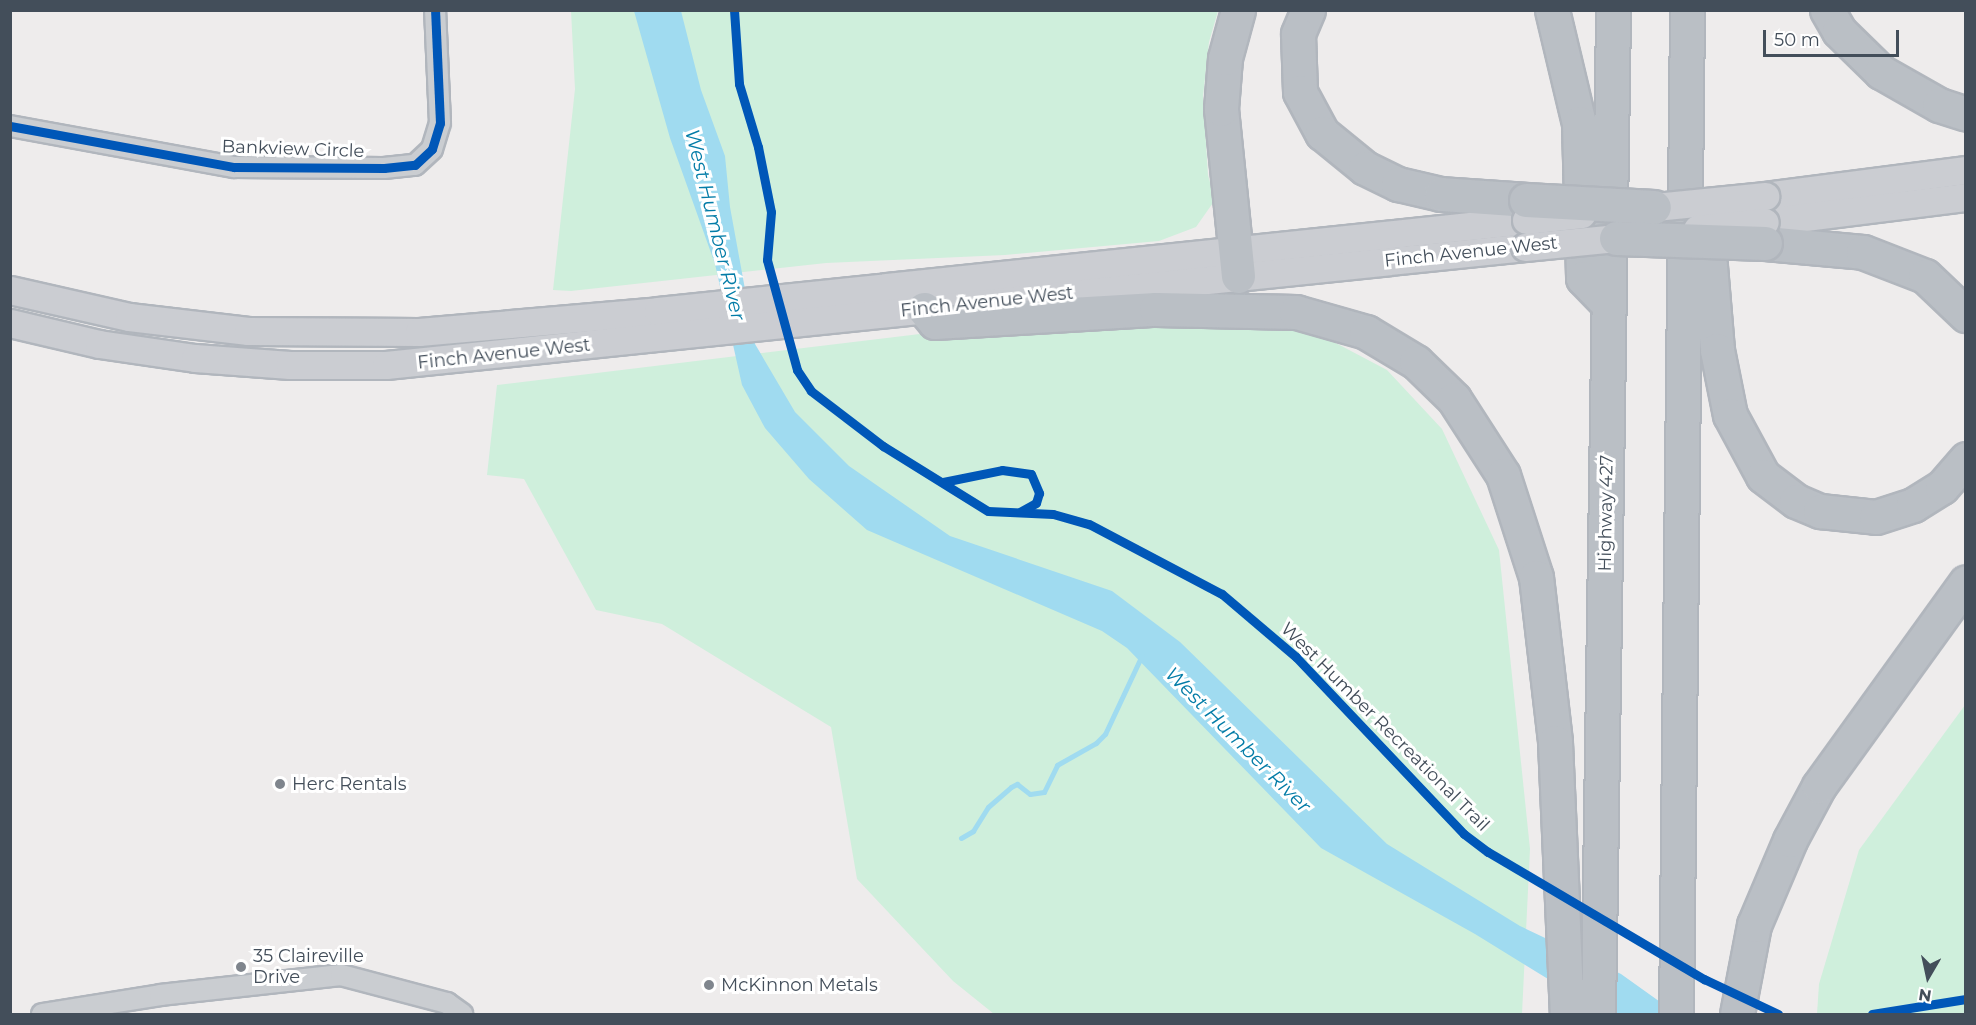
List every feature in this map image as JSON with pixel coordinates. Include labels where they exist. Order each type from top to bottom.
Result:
[{"type":"highway","points":[[1236,263],[1224,158],[1222,86],[1238,10]]},
{"type":"highway","points":[[1308,10],[1298,34],[1300,92],[1322,133],[1365,168],[1398,184],[1526,210],[1654,207]]},
{"type":"highway","points":[[1552,10],[1579,123],[1583,278],[1609,305]]},
{"type":"highway","name":"Highway 427","points":[[1598,1014],[1613,10]]},
{"type":"highway","points":[[1676,1014],[1687,136],[1686,10]]},
{"type":"highway","points":[[1827,10],[1839,31],[1881,72],[1939,105],[1965,114]]},
{"type":"highway","points":[[1687,136],[1710,266],[1717,350],[1730,415],[1763,476],[1796,501],[1820,512],[1876,517],[1913,505],[1942,487],[1965,459]]},
{"type":"highway","points":[[1616,238],[1765,220],[1863,252],[1925,276],[1965,315]]},
{"type":"highway","points":[[924,309],[935,322],[1156,309],[1296,312],[1366,332],[1416,362],[1454,399],[1503,476],[1525,532],[1536,577],[1548,656],[1567,1014]]},
{"type":"highway","points":[[1737,1014],[1754,925],[1770,884],[1819,786],[1965,582]]},
{"type":"main road","points":[[1765,220],[1965,170]]},
{"type":"main road","points":[[1654,207],[1765,220],[1965,197]]},
{"type":"main road","name":"Finch Avenue West","points":[[820,306],[924,309],[1236,263],[1526,210]]},
{"type":"main road","name":"Finch Avenue West","points":[[10,323],[146,351],[242,362],[329,366],[441,363],[661,323],[820,306],[1236,263],[1525,247],[1616,238]]},
{"type":"main road","name":"Finch Avenue West","points":[[10,290],[129,317],[284,333],[661,323]]},
{"type":"street","name":"Bankview Circle","points":[[10,126],[234,167],[384,168],[415,165],[432,149],[440,123],[435,10]]},
{"type":"street","points":[[42,1014],[160,995],[341,975],[447,1003],[462,1014]]},
{"type":"green space","points":[[571,11],[1218,11],[1209,42],[1203,96],[1208,175],[1215,200],[1196,227],[1159,241],[1005,255],[826,263],[571,291],[553,290],[575,89]]},
{"type":"green space","points":[[1155,320],[1313,331],[1387,370],[1442,429],[1499,550],[1530,849],[1522,1014],[994,1014],[953,981],[857,879],[831,727],[662,624],[596,610],[524,479],[487,475],[497,385],[1003,324]]},
{"type":"green space","points":[[1965,705],[1965,1014],[1817,1014],[1819,984],[1859,850]]},
{"type":"water","name":"West Humber River","points":[[634,11],[681,11],[701,90],[725,156],[730,207],[755,344],[795,412],[849,466],[950,536],[1112,591],[1180,642],[1387,844],[1520,926],[1621,974],[1677,1014],[1605,1014],[1475,934],[1321,848],[1127,648],[1102,631],[867,530],[809,479],[765,428],[742,385],[715,264],[670,138]]},
{"type":"waterway","points":[[961,838],[973,831],[988,807],[1011,787],[1017,784],[1030,794],[1044,792],[1057,765],[1096,743],[1105,734],[1142,655]]},
{"type":"cycle path","points":[[10,126],[234,167],[384,168],[415,165],[432,149],[440,123],[435,10]]},
{"type":"cycle path","name":"West Humber Recreational Trail","points":[[734,10],[739,84],[758,147],[771,212],[767,260],[797,370],[811,391],[883,446],[988,511],[1053,514],[1089,524],[1222,594],[1296,657],[1464,834],[1488,852],[1704,979],[1778,1014]]},
{"type":"cycle path","points":[[943,482],[1002,470],[1031,474],[1039,493],[1036,503],[1020,512]]},
{"type":"cycle path","points":[[1872,1014],[1966,999]]},
{"type":"place","name":"Herc Rentals","points":[[280,784]]},
{"type":"place","name":"35 Claireville Drive","points":[[241,967]]},
{"type":"place","name":"McKinnon Metals","points":[[709,985]]}]
